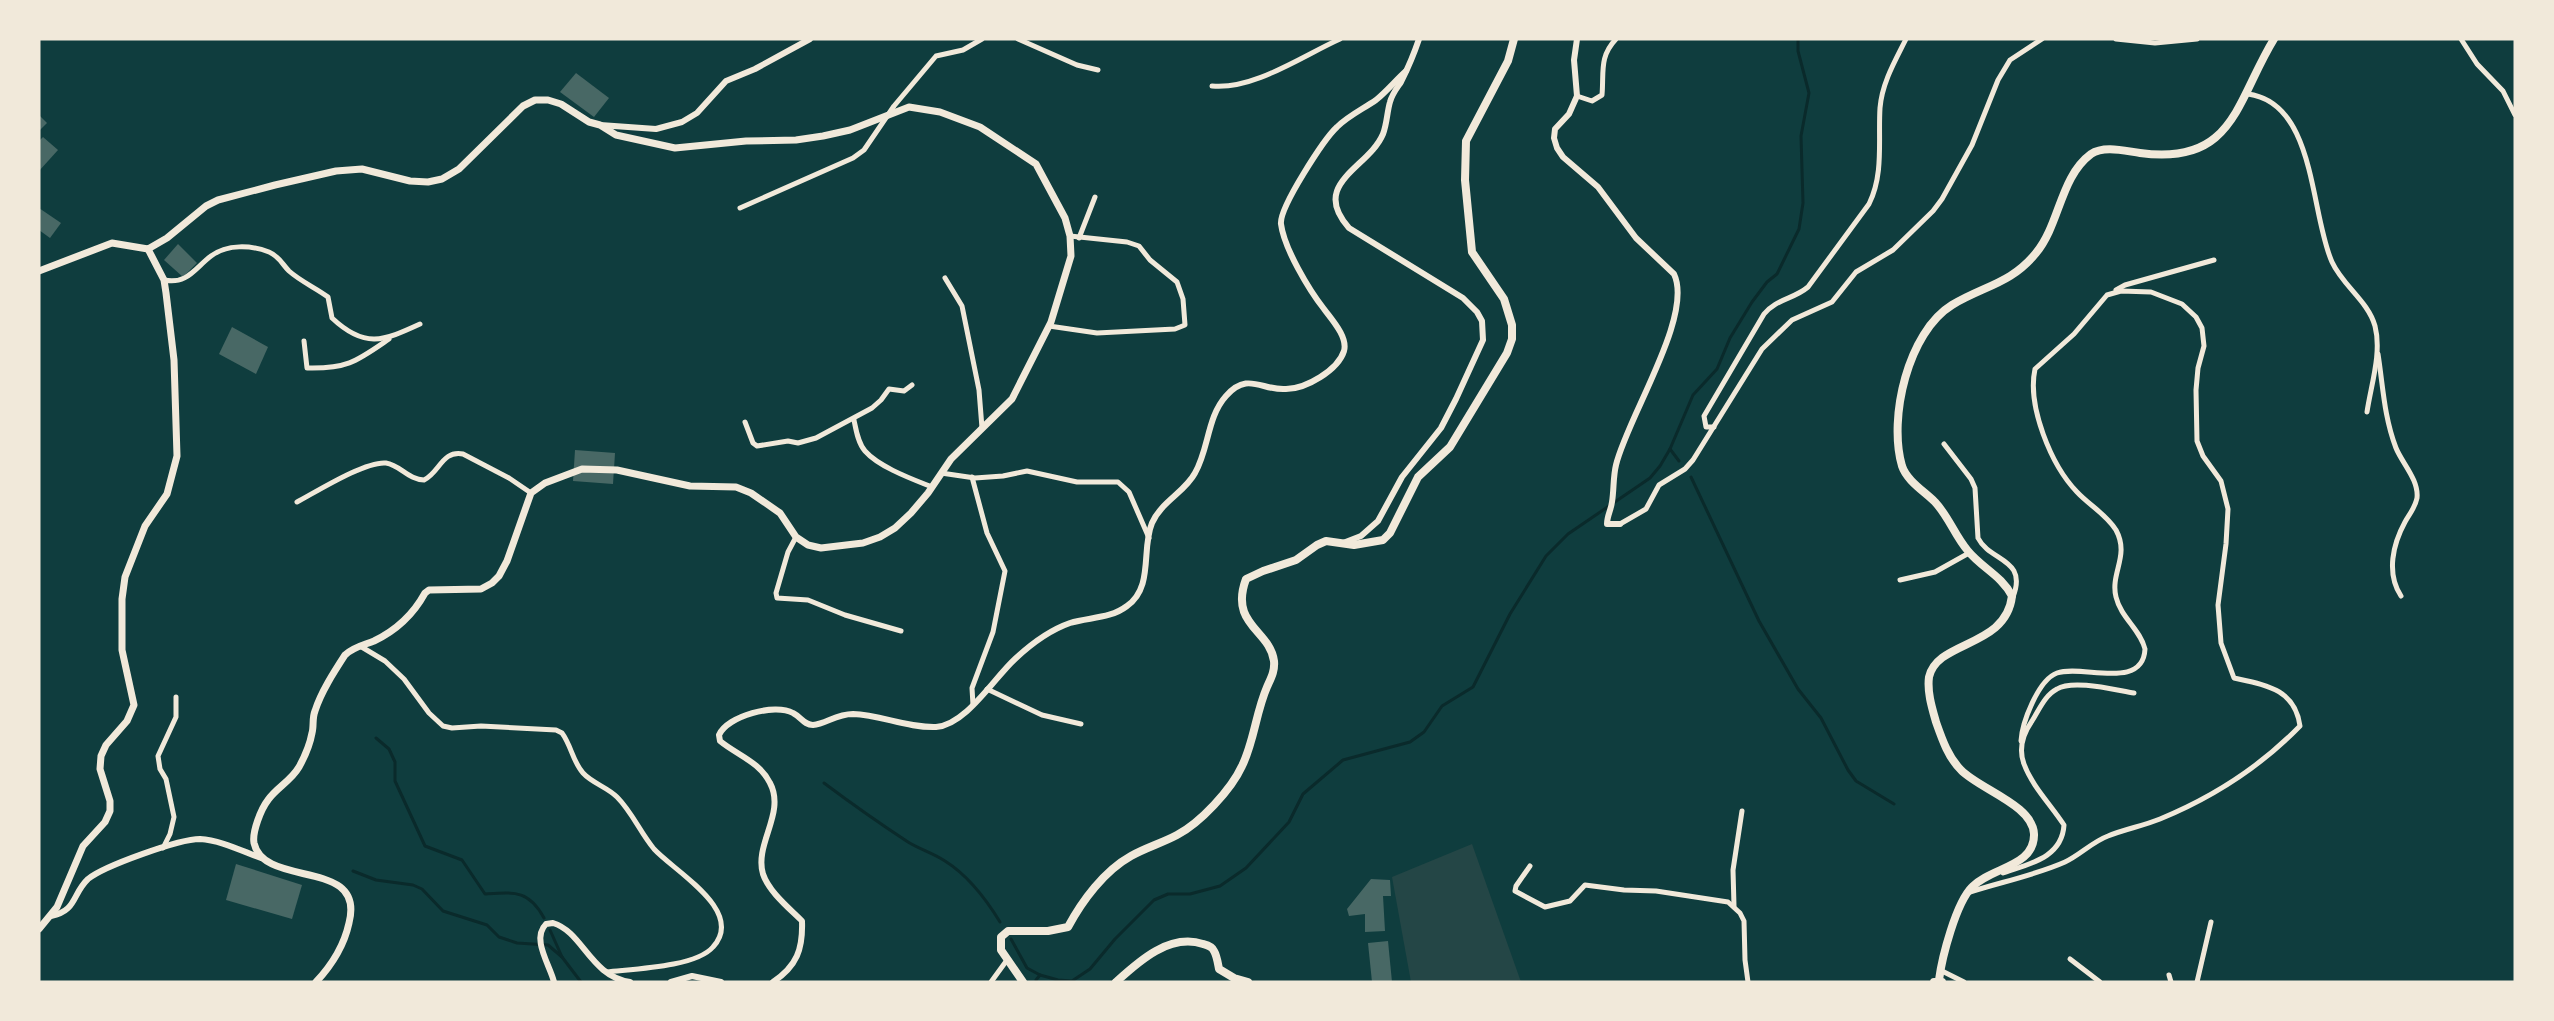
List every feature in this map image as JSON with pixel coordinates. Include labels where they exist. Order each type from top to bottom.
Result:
[{"type":"main road","points":[[1023,982],[1001,950],[1001,937],[1008,931],[1019,929],[1048,932],[1068,927],[1097,884],[1130,856],[1179,834],[1212,806],[1243,765],[1261,703],[1273,675],[1274,659],[1243,610],[1241,594],[1246,579],[1296,560],[1326,541],[1354,545],[1383,540],[1390,533],[1418,477],[1450,447],[1507,353],[1512,339],[1512,325],[1504,299],[1472,252],[1466,141],[1508,61],[1514,39]]},
{"type":"main road","points":[[1938,981],[1957,916],[1968,893],[1981,880],[2027,856],[2034,832],[2028,817],[2013,804],[1970,778],[1953,761],[1931,706],[1929,680],[1933,666],[1943,657],[1987,635],[1996,627],[2012,604],[2012,598],[2001,580],[1969,553],[1945,513],[1910,480],[1903,468],[1896,425],[1911,362],[1929,327],[1940,314],[1953,305],[1992,288],[2028,263],[2046,240],[2073,177],[2091,154],[2109,149],[2175,155],[2192,151],[2211,141],[2225,127],[2248,94],[2260,60],[2274,39]]},
{"type":"main road","points":[[39,270],[112,243],[148,249],[168,238],[206,206],[218,200],[336,171],[362,169],[410,182],[442,179],[459,169],[523,105],[535,100],[561,104],[589,122],[600,125],[616,135],[675,148],[746,141],[796,140],[823,136],[850,130],[909,107],[940,112],[980,127],[1036,164],[1060,207],[1071,236],[1071,256],[1049,326],[1012,399],[941,473],[932,488],[895,528],[863,543],[821,548],[808,545],[796,537],[780,513],[752,493],[736,487],[690,486],[600,468],[576,471],[545,483],[531,493],[507,561],[499,576],[492,583],[481,590],[429,590],[424,593],[403,624],[345,655],[318,703],[314,713],[312,734],[300,766],[291,778],[267,800],[255,831],[254,843],[261,858],[339,885],[351,904],[351,916],[337,955],[316,982]]},
{"type":"main road","points":[[39,929],[51,916],[83,846],[105,822],[110,811],[110,801],[100,769],[101,756],[106,746],[127,721],[134,705],[122,650],[122,599],[125,577],[145,526],[167,494],[177,456],[174,360],[164,280],[148,249]]},
{"type":"main road","points":[[1116,982],[1140,961],[1162,947],[1184,942],[1198,942],[1210,946],[1214,951],[1219,969],[1234,978],[1248,982]]},
{"type":"street","points":[[600,125],[656,129],[682,122],[698,113],[726,81],[755,69],[810,39]]},
{"type":"street","points":[[740,208],[853,158],[864,150],[890,113],[936,56],[963,50],[982,39]]},
{"type":"street","points":[[1018,39],[1077,65],[1098,70]]},
{"type":"street","points":[[1212,86],[1239,85],[1281,68],[1340,39]]},
{"type":"street","points":[[1341,544],[1361,536],[1378,520],[1402,477],[1441,428],[1483,340],[1482,321],[1477,312],[1463,298],[1349,228],[1337,212],[1336,200],[1344,177],[1368,155],[1383,136],[1390,100],[1406,71],[1419,39]]},
{"type":"street","points":[[1576,39],[1574,60],[1577,96],[1574,106],[1555,129],[1554,138],[1557,148],[1563,157],[1598,187],[1636,238],[1674,274],[1677,281],[1678,302],[1673,327],[1616,464],[1607,524],[1620,524],[1646,509],[1659,485],[1685,469],[1705,444],[1713,427],[1762,348],[1792,320],[1833,302],[1856,272],[1893,249],[1933,212],[1972,145],[1998,80],[2010,60],[2042,39]]},
{"type":"street","points":[[1577,96],[1592,102],[1602,94],[1601,67],[1604,56],[1616,39]]},
{"type":"street","points":[[1713,427],[1706,427],[1704,416],[1764,314],[1777,302],[1801,293],[1808,287],[1869,204],[1875,192],[1881,140],[1880,108],[1885,81],[1906,39]]},
{"type":"street","points":[[2116,39],[2155,43],[2197,39]]},
{"type":"street","points":[[2461,39],[2477,64],[2503,91],[2515,116]]},
{"type":"street","points":[[773,982],[794,964],[802,948],[802,921],[767,883],[762,873],[763,855],[772,823],[774,794],[770,782],[760,769],[720,741],[719,735],[722,728],[756,712],[772,710],[792,712],[809,725],[831,717],[856,714],[896,723],[935,727],[948,725],[957,720],[987,689],[995,684],[1015,659],[1041,638],[1072,623],[1110,615],[1129,606],[1140,592],[1151,524],[1195,474],[1218,408],[1225,396],[1242,384],[1255,382],[1287,390],[1297,387],[1327,372],[1343,354],[1345,346],[1342,336],[1308,288],[1295,261],[1280,222],[1282,213],[1293,189],[1331,132],[1378,98],[1406,71]]},
{"type":"street","points":[[2248,94],[2263,96],[2280,107],[2295,132],[2306,160],[2332,261],[2343,282],[2362,302],[2375,326],[2387,422],[2398,453],[2417,490],[2413,510],[2394,547],[2392,563],[2396,588],[2401,596]]},
{"type":"street","points":[[1079,238],[1095,197]]},
{"type":"street","points":[[1049,326],[1097,333],[1185,326],[1183,299],[1177,282],[1150,260],[1139,246],[1126,242],[1071,236]]},
{"type":"street","points":[[164,280],[172,282],[188,277],[211,256],[221,251],[235,247],[262,250],[278,258],[290,272],[328,297],[332,318],[338,323],[372,340],[393,336]]},
{"type":"street","points":[[1981,880],[2040,859],[2051,853],[2061,842],[2064,825],[2024,765],[2021,741],[2022,727],[2027,714],[2044,684],[2055,673],[2128,672],[2141,663],[2145,656],[2144,642],[2122,614],[2116,599],[2116,576],[2122,554],[2115,529],[2103,515],[2078,494],[2059,468],[2034,402],[2035,369],[2074,334],[2107,295],[2125,285],[2214,260]]},
{"type":"street","points":[[945,278],[962,306],[979,390],[982,428]]},
{"type":"street","points":[[1968,893],[2052,867],[2068,860],[2106,836],[2159,820],[2176,812],[2261,760],[2300,726],[2298,713],[2278,690],[2234,678],[2221,643],[2218,605],[2228,509],[2221,482],[2203,456],[2197,441],[2196,390],[2198,368],[2204,346],[2202,328],[2190,310],[2161,295],[2132,290],[2107,295]]},
{"type":"street","points":[[304,341],[307,368],[327,368],[351,363],[393,336],[420,324]]},
{"type":"street","points":[[2367,412],[2377,343]]},
{"type":"street","points":[[745,422],[753,443],[762,446],[816,438],[854,420],[881,400],[889,388],[904,391],[912,385]]},
{"type":"street","points":[[854,420],[860,442],[866,452],[897,472],[932,488]]},
{"type":"street","points":[[1944,444],[1975,488],[1978,537],[1981,543],[2009,563],[2013,570],[2017,586],[2012,598]]},
{"type":"street","points":[[297,502],[352,473],[376,464],[388,463],[413,478],[424,480],[446,457],[456,453],[463,454],[509,478],[531,493]]},
{"type":"street","points":[[941,473],[972,477],[1003,476],[1026,471],[1077,482],[1118,482],[1129,492],[1150,540]]},
{"type":"street","points":[[972,477],[987,533],[1005,571],[993,632],[972,688],[973,705]]},
{"type":"street","points":[[796,537],[788,552],[776,593],[777,598],[808,600],[845,615],[901,631]]},
{"type":"street","points":[[1900,580],[1935,572],[1969,553]]},
{"type":"street","points":[[360,646],[386,661],[404,679],[429,713],[443,726],[556,730],[562,733],[584,774],[616,796],[655,849],[693,880],[711,901],[722,927],[722,933],[707,953],[658,967],[607,972]]},
{"type":"street","points":[[2021,741],[2046,698],[2061,686],[2084,686],[2134,693]]},
{"type":"street","points":[[987,689],[1030,711],[1060,721],[1081,724]]},
{"type":"street","points":[[163,848],[173,826],[174,807],[158,756],[176,717],[176,697]]},
{"type":"street","points":[[1734,906],[1733,870],[1742,811]]},
{"type":"street","points":[[39,919],[67,910],[88,880],[105,868],[183,841],[200,839],[261,858]]},
{"type":"street","points":[[1530,866],[1515,891],[1545,907],[1570,901],[1585,885],[1656,891],[1719,900],[1734,906],[1740,913],[1746,930],[1745,960],[1748,982]]},
{"type":"street","points":[[2198,982],[2211,922]]},
{"type":"street","points":[[554,982],[541,946],[543,928],[546,924],[557,924],[576,940],[593,962],[607,972],[630,982]]},
{"type":"street","points":[[2070,959],[2100,982]]},
{"type":"street","points":[[991,982],[1007,960]]},
{"type":"street","points":[[1940,970],[1964,982]]},
{"type":"street","points":[[2169,975],[2171,982]]},
{"type":"street","points":[[671,982],[692,976],[722,982]]},
{"type":"shaded area","points":[[1472,844],[1521,982],[1411,982],[1392,877]]},
{"type":"building","points":[[576,73],[609,98],[594,117],[560,92]]},
{"type":"building","points":[[39,115],[47,123],[39,131]]},
{"type":"building","points":[[43,137],[58,150],[39,171],[39,141]]},
{"type":"building","points":[[39,208],[61,223],[50,238],[39,230]]},
{"type":"building","points":[[178,244],[197,263],[183,277],[164,260]]},
{"type":"building","points":[[232,327],[268,347],[256,374],[219,354]]},
{"type":"building","points":[[575,450],[615,453],[613,484],[573,481]]},
{"type":"building","points":[[236,864],[302,885],[292,919],[226,900]]},
{"type":"building","points":[[1371,879],[1390,880],[1391,896],[1383,896],[1385,931],[1365,932],[1365,914],[1349,916],[1347,909]]},
{"type":"building","points":[[1388,941],[1392,982],[1372,982],[1368,943]]},
{"type":"waterway","points":[[1036,980],[1040,975],[1072,981],[1090,969],[1115,939],[1154,900],[1168,894],[1190,894],[1220,886],[1246,868],[1289,822],[1303,794],[1343,760],[1410,742],[1424,732],[1442,706],[1473,687],[1510,614],[1546,556],[1568,534],[1650,478],[1660,466],[1670,449],[1693,395],[1717,369],[1730,338],[1752,302],[1767,282],[1777,274],[1799,229],[1803,203],[1801,136],[1809,93],[1798,51],[1798,39]]},
{"type":"waterway","points":[[1670,449],[1679,461]]},
{"type":"waterway","points":[[1691,477],[1759,621],[1798,689],[1821,718],[1848,770],[1856,781],[1894,804]]},
{"type":"waterway","points":[[376,738],[389,749],[395,762],[395,781],[425,846],[462,860],[485,894],[520,895],[533,902],[544,918]]},
{"type":"waterway","points":[[824,783],[908,842],[954,867],[976,888],[1000,922]]},
{"type":"waterway","points":[[353,871],[376,880],[413,885],[422,889],[443,911],[487,925],[499,937],[517,943],[548,945],[562,957]]},
{"type":"waterway","points":[[550,930],[562,957],[581,982]]},
{"type":"waterway","points":[[1011,939],[1027,968],[1040,975]]}]
